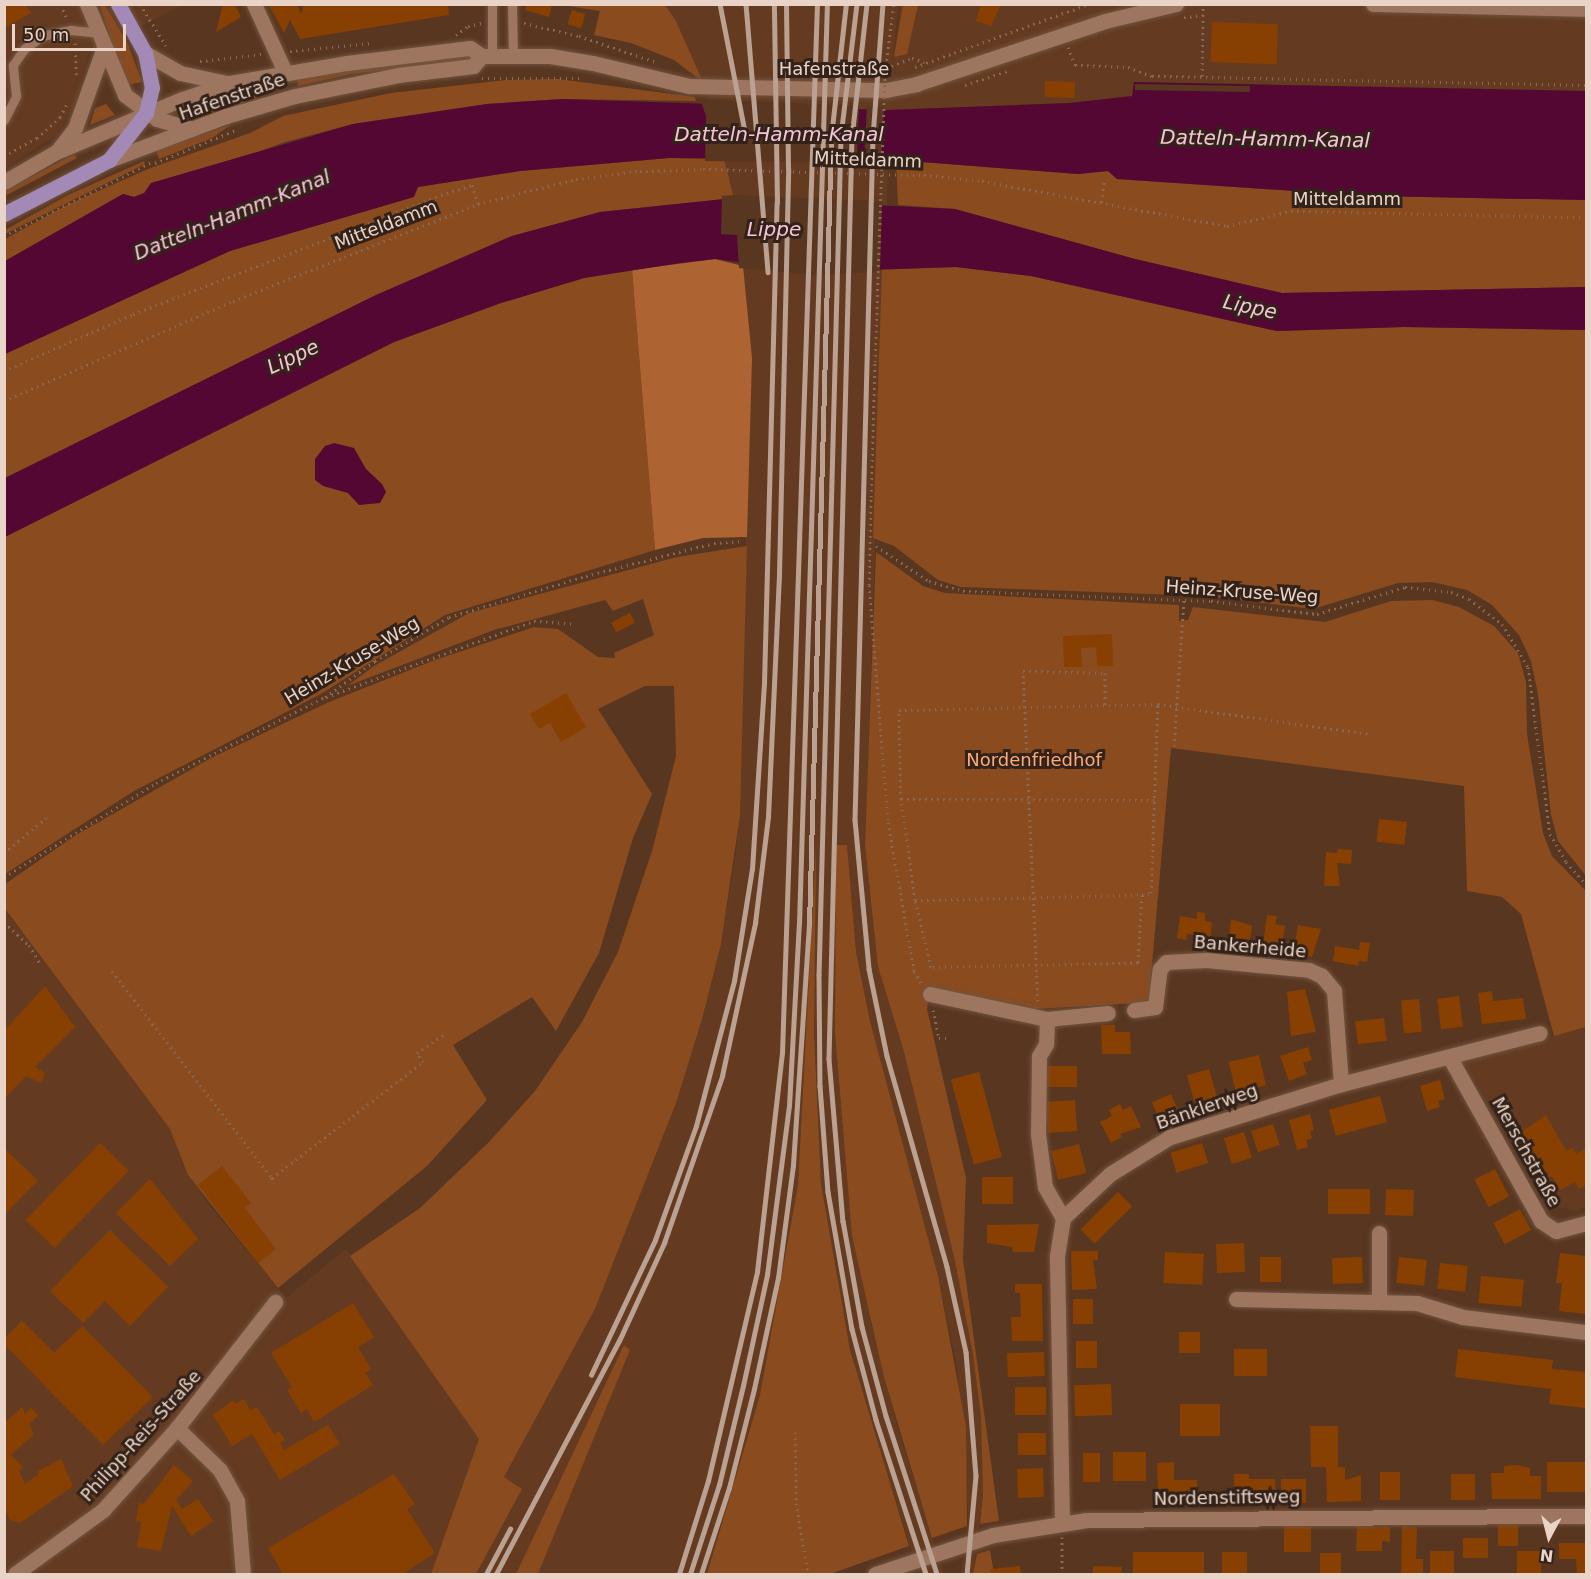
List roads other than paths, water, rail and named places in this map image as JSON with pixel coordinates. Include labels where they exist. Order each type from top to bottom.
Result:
[{"type":"main road","points":[[109,160],[146,113],[152,88],[145,53],[118,4]]},
{"type":"main road","name":"Hafenstraße","points":[[4,214],[109,160]]},
{"type":"street","points":[[87,4],[103,50],[125,95],[146,113],[192,129]]},
{"type":"street","points":[[254,4],[285,72]]},
{"type":"street","name":"Hafenstraße","points":[[4,182],[56,152],[146,113],[230,83],[285,72],[470,48],[487,56],[513,54],[593,63],[689,86],[886,90],[916,84],[1127,14],[1176,4]]},
{"type":"street","points":[[1373,4],[1587,9]]},
{"type":"street","points":[[56,152],[75,128],[103,50]]},
{"type":"street","points":[[145,53],[187,75],[230,83]]},
{"type":"street","name":"Hafenstraße","points":[[109,160],[192,129],[295,96],[399,75],[473,66],[487,56]]},
{"type":"street","name":"Bankerheide","points":[[1134,1010],[1155,1007],[1160,969],[1166,962],[1206,960],[1309,970],[1322,976],[1334,991],[1341,1083]]},
{"type":"street","points":[[930,994],[1047,1019],[1107,1012]]},
{"type":"street","points":[[1047,1019],[1046,1044],[1039,1056],[1038,1134],[1045,1187],[1063,1218],[1057,1256],[1062,1522]]},
{"type":"street","name":"Bänklerweg","points":[[1063,1218],[1110,1174],[1170,1137],[1341,1083],[1449,1058],[1540,1033]]},
{"type":"street","name":"Merschstraße","points":[[1449,1058],[1541,1221],[1556,1231],[1587,1223]]},
{"type":"street","points":[[1379,1233],[1379,1301]]},
{"type":"street","points":[[1236,1299],[1379,1301],[1428,1305],[1463,1317],[1587,1332]]},
{"type":"street","name":"Philipp-Reis-Straße","points":[[15,1575],[103,1510],[177,1428],[275,1302]]},
{"type":"street","points":[[177,1428],[217,1466],[237,1501],[243,1575]]},
{"type":"street","name":"Nordenstiftsweg","points":[[875,1575],[993,1535],[1062,1522],[1277,1516],[1587,1516]]},
{"type":"lane","points":[[487,56],[492,4]]},
{"type":"lane","points":[[512,4],[513,54]]},
{"type":"lane","points":[[4,120],[16,96],[13,65],[24,49],[42,36],[71,30],[98,33]]},
{"type":"water","name":"Datteln-Hamm-Kanal","points":[[1134,82],[1586,91],[1586,200],[1370,196],[1117,179],[1108,171],[1078,174],[896,160],[669,158],[520,171],[418,187],[414,197],[230,251],[5,354],[5,261],[123,194],[134,197],[144,193],[151,183],[353,124],[487,104],[563,99],[887,110],[1070,103],[1132,96]]},
{"type":"water","name":"Lippe","points":[[734,198],[955,209],[1135,259],[1282,293],[1586,287],[1586,330],[1404,327],[1277,331],[1031,276],[956,267],[814,272],[715,259],[680,263],[584,278],[501,303],[394,342],[5,537],[5,478],[376,295],[512,236],[600,212]]},
{"type":"water","points":[[334,443],[354,448],[366,469],[382,484],[386,492],[380,503],[359,505],[348,493],[323,486],[315,480],[315,459],[325,446]]},
{"type":"railway","points":[[720,4],[746,137]]},
{"type":"railway","points":[[746,4],[768,272]]},
{"type":"railway","points":[[591,1375],[655,1240],[696,1126],[734,981],[752,869],[764,684],[777,203],[774,4]]},
{"type":"railway","points":[[496,1574],[619,1341],[664,1243],[722,1076],[755,923],[768,817],[779,575],[788,169],[786,4]]},
{"type":"railway","points":[[679,1574],[708,1481],[757,1272],[782,1053],[817,4]]},
{"type":"railway","points":[[690,1574],[719,1485],[767,1275],[789,1106],[799,924],[827,4]]},
{"type":"railway","points":[[701,1574],[729,1488],[754,1389],[778,1278],[793,1165],[809,925],[831,137],[846,4]]},
{"type":"railway","points":[[857,4],[841,137],[819,975],[820,1086],[828,1192],[852,1329],[876,1420],[926,1574]]},
{"type":"railway","points":[[867,4],[852,137],[829,1059],[843,1221],[862,1327],[886,1416],[937,1574]]},
{"type":"railway","points":[[883,4],[873,137],[855,820],[869,969],[887,1056],[947,1267],[966,1352],[976,1476],[967,1574]]},
{"type":"railway","points":[[486,1574],[510,1529]]},
{"type":"park label","name":"Nordenfriedhof","points":[[1034,760]]}]
